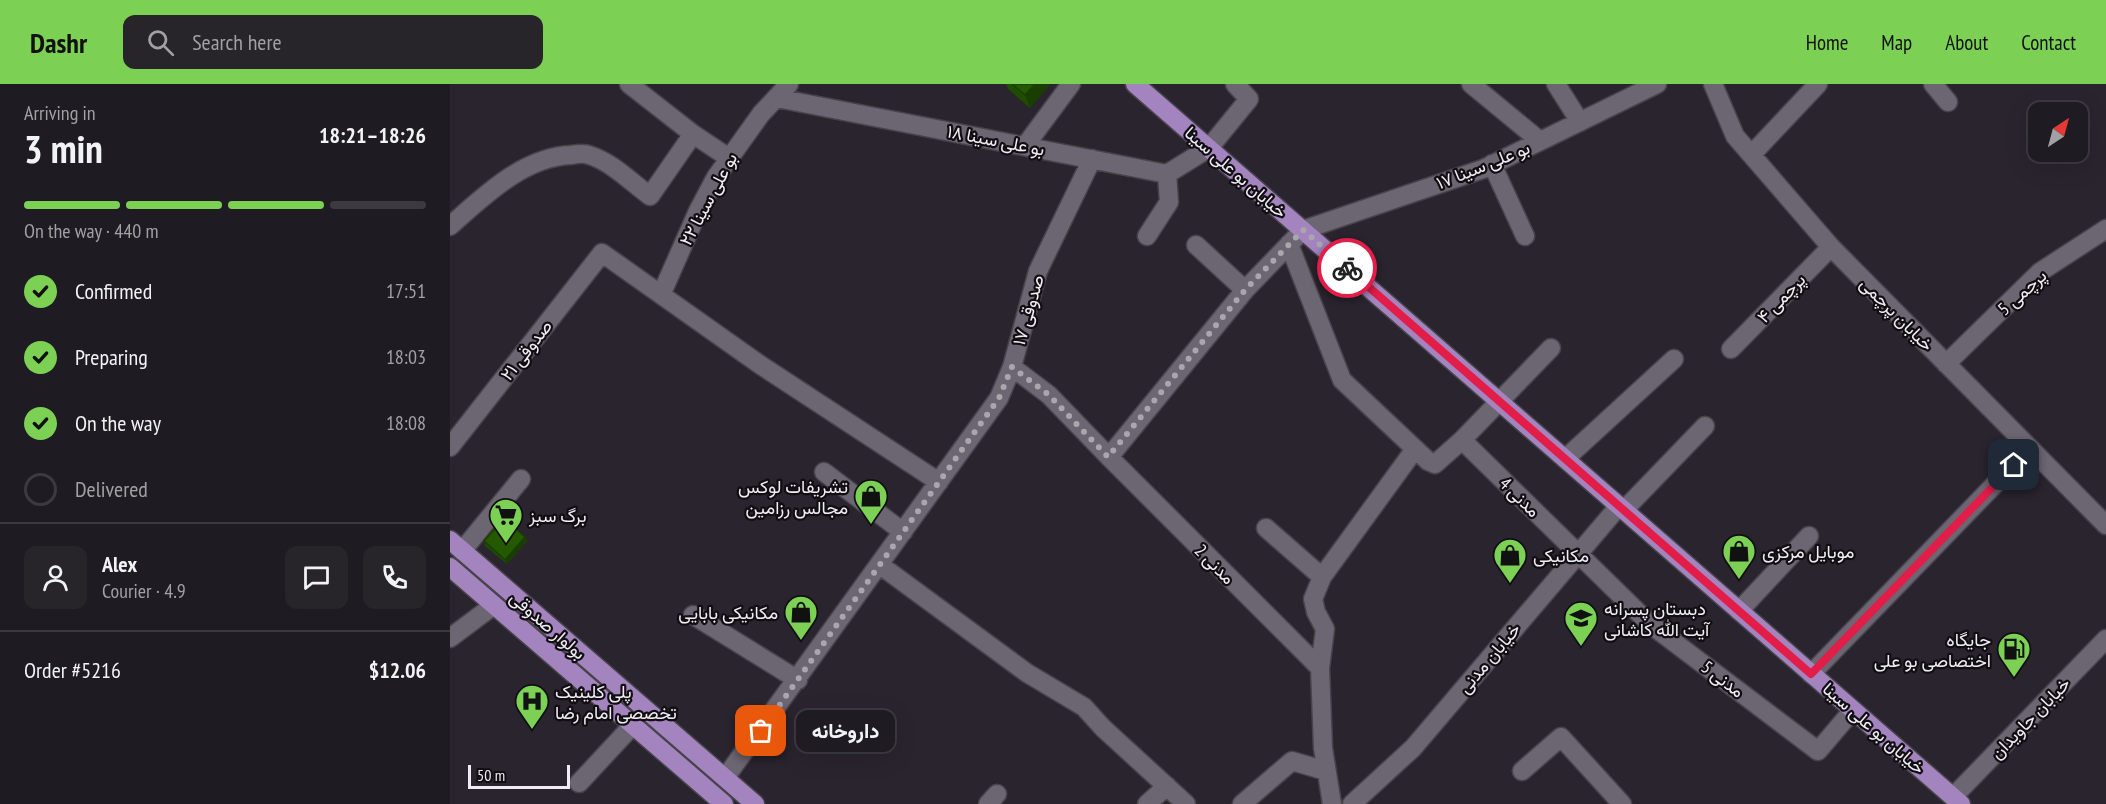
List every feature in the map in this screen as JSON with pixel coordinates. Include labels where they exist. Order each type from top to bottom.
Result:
[{"type":"main road","name":"خیابان بو علی سینا","points":[[1135,84],[1957,801]]},
{"type":"main road","name":"بولوار صدوقی","points":[[456,545],[755,804]]},
{"type":"main road","name":"بولوار صدوقی","points":[[450,567],[724,804]]},
{"type":"street","points":[[629,84],[693,134],[729,158]]},
{"type":"street","name":"بو علی سینا ۲۲","points":[[661,294],[698,211],[729,158],[761,114],[789,84]]},
{"type":"street","points":[[1025,146],[1071,84]]},
{"type":"street","points":[[1148,236],[1169,202],[1167,174],[1209,148],[1249,99],[1235,84]]},
{"type":"street","points":[[1471,84],[1540,141]]},
{"type":"street","points":[[1556,84],[1580,122]]},
{"type":"street","name":"بو علی سینا ۱۷","points":[[1303,230],[1492,164],[1657,84]]},
{"type":"street","name":"خیابان پرچمی","points":[[1713,84],[1736,136],[1831,247],[2106,525]]},
{"type":"street","points":[[1752,154],[1818,84]]},
{"type":"street","points":[[1933,84],[1948,102]]},
{"type":"street","name":"بو علی سینا ۱۸","points":[[777,98],[1167,174]]},
{"type":"street","points":[[450,226],[490,191],[536,162],[561,155],[587,154],[606,162],[650,196],[693,134]]},
{"type":"street","name":"صدوقی ۱۷","points":[[725,778],[798,680],[999,398],[1012,367],[1038,271],[1092,159]]},
{"type":"street","points":[[1492,164],[1525,236]]},
{"type":"street","name":"پرچمی 5","points":[[1946,364],[2040,272],[2106,229]]},
{"type":"street","points":[[1108,457],[1245,290],[1303,230]]},
{"type":"street","points":[[1289,244],[1342,380],[1428,461],[1435,464],[1462,440],[1551,348]]},
{"type":"street","points":[[1196,245],[1245,290]]},
{"type":"street","name":"پرچمی ۴","points":[[1731,349],[1831,247]]},
{"type":"street","name":"صدوقی ۲۱","points":[[450,447],[602,253],[661,294]]},
{"type":"street","points":[[661,294],[759,364],[939,482]]},
{"type":"street","points":[[1565,459],[1674,359]]},
{"type":"street","name":"مدنی 2","points":[[1012,367],[1049,395],[1108,457],[1320,668]]},
{"type":"street","name":"خیابان مدنی","points":[[1352,804],[1413,748],[1578,554],[1705,426]]},
{"type":"street","name":"مدنی 4","points":[[1462,440],[1578,554]]},
{"type":"street","points":[[1332,804],[1321,723],[1320,668],[1325,629],[1316,612],[1313,599],[1322,576],[1415,449]]},
{"type":"street","points":[[1811,674],[2030,449]]},
{"type":"street","points":[[824,472],[903,532]]},
{"type":"street","points":[[456,545],[520,479]]},
{"type":"street","points":[[1266,528],[1322,576]]},
{"type":"street","points":[[1739,610],[1809,536]]},
{"type":"street","name":"مدنی 5","points":[[1578,554],[1650,624],[1818,751],[1853,710]]},
{"type":"street","points":[[880,565],[1027,673],[1084,707],[1186,804]]},
{"type":"street","points":[[450,638],[494,605]]},
{"type":"street","points":[[693,615],[798,680]]},
{"type":"street","name":"خیابان جاویدان","points":[[1957,801],[2106,639]]},
{"type":"street","points":[[579,783],[633,725]]},
{"type":"street","points":[[1522,771],[1561,737],[1622,804]]},
{"type":"street","points":[[1242,804],[1292,761],[1326,771]]},
{"type":"street","points":[[1147,804],[1167,786]]},
{"type":"building","points":[[1012,84],[1035,84],[1025,95]]},
{"type":"building","name":"برگ سبز","points":[[504,518],[525,537],[505,560],[484,541]]},
{"type":"way so far","points":[[761,731],[999,398],[1012,367],[1049,395],[1108,457],[1245,290],[1303,230],[1347,268]]},
{"type":"place","name":"تشریفات لوکس مجالس رزامین","points":[[871,525]]},
{"type":"place","name":"برگ سبز","points":[[506,544]]},
{"type":"place","name":"موبایل مرکزی","points":[[1739,580]]},
{"type":"place","name":"مکانیکی","points":[[1510,584]]},
{"type":"place","name":"مکانیکی بابایی","points":[[801,641]]},
{"type":"place","name":"دبستان پسرانه آیت الله کاشانی","points":[[1581,647]]},
{"type":"place","name":"جایگاه اختصاصی بو علی","points":[[2014,678]]},
{"type":"place","name":"پلی کلینیک تخصصی امام رضا","points":[[532,730]]},
{"type":"place","name":"داروخانه","points":[[761,731]]},
{"type":"route","points":[[1347,268],[1811,674],[2014,465]]}]
